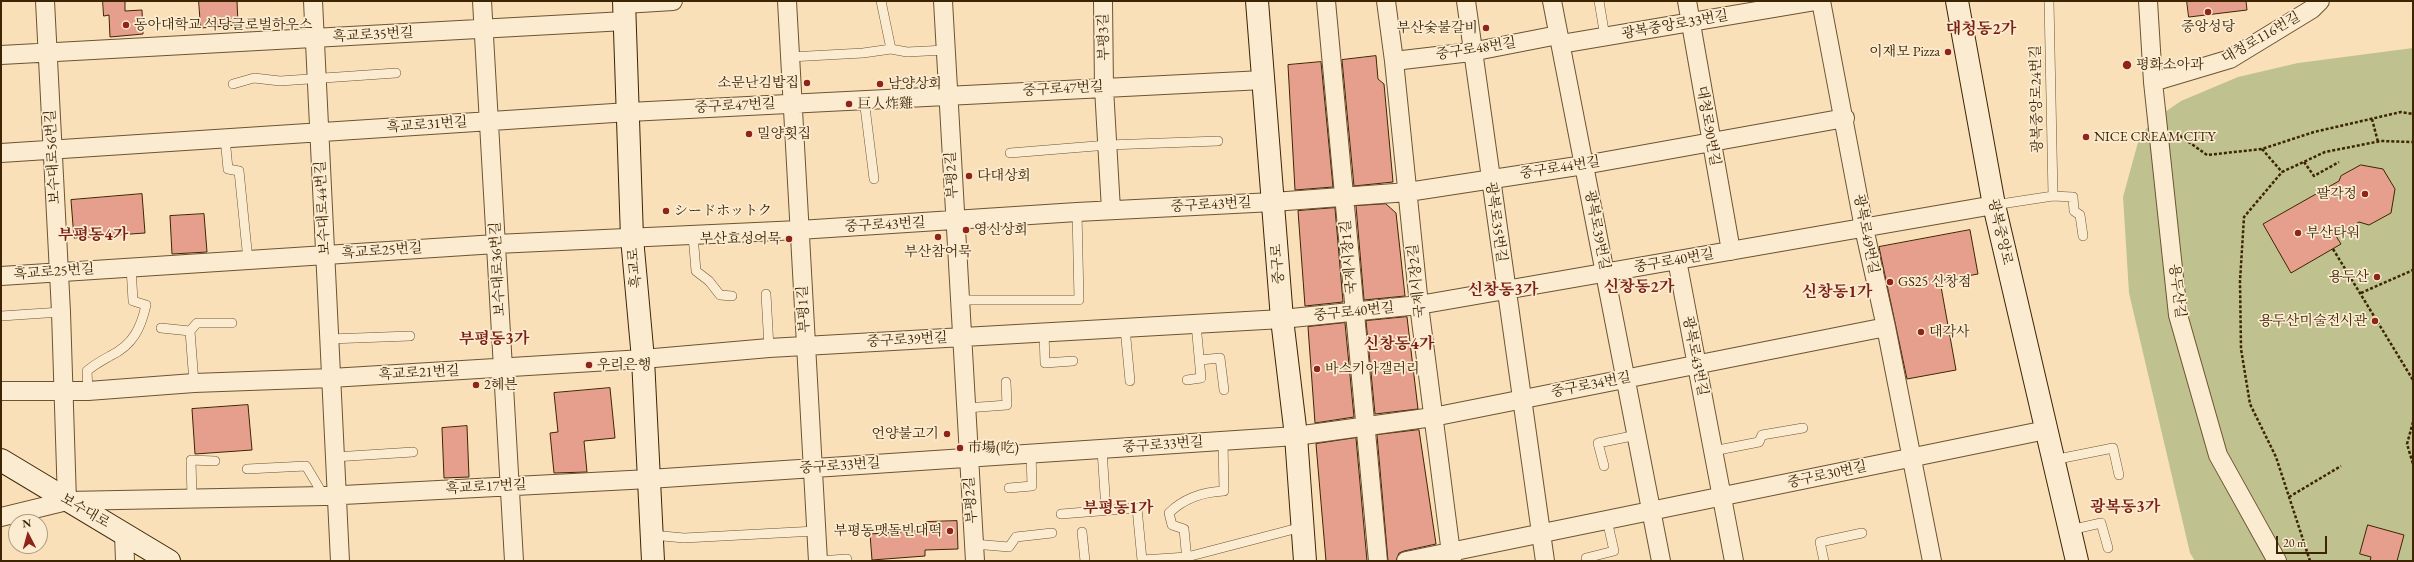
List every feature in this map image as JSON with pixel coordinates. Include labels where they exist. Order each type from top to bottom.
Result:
[{"type":"main road","name":"중구로","points":[[1257,1],[1282,319],[1296,436],[1305,561]]},
{"type":"main road","name":"광복중앙로","points":[[1957,1],[1994,205],[2077,561]]},
{"type":"main road","name":"흑교로","points":[[624,9],[629,112],[632,238],[642,359],[653,561]]},
{"type":"main road","name":"보수대로","points":[[1,460],[169,561]]},
{"type":"street","name":"보수대로56번길","points":[[45,1],[61,312],[67,501]]},
{"type":"street","name":"보수대로44번길","points":[[313,1],[334,457],[330,496],[340,561]]},
{"type":"street","name":"보수대로36번길","points":[[482,1],[514,561]]},
{"type":"street","name":"흑교로35번길","points":[[1,56],[484,28],[672,1]]},
{"type":"street","name":"부평1길","points":[[787,1],[818,561]]},
{"type":"street","name":"부평2길","points":[[943,1],[954,221],[966,408],[967,457],[974,552]]},
{"type":"street","name":"부평3길","points":[[1103,1],[1104,88],[1111,210]]},
{"type":"street","name":"국제시장1길","points":[[1326,1],[1378,561]]},
{"type":"street","name":"국제시장2길","points":[[1386,1],[1394,61],[1432,417],[1451,556]]},
{"type":"street","name":"광복로35번길","points":[[1466,1],[1471,52],[1545,561]]},
{"type":"street","name":"광복로39번길","points":[[1552,1],[1661,561]]},
{"type":"street","name":"대청로90번길","points":[[1687,1],[1710,142],[1731,251]]},
{"type":"street","name":"광복중앙로33번길","points":[[1560,40],[1605,37],[1816,1]]},
{"type":"street","name":"광복로49번길","points":[[1821,1],[1845,118],[1864,228],[1886,327],[1932,561]]},
{"type":"street","name":"용두산길","points":[[2148,1],[2154,82],[2178,315],[2218,455],[2277,561]]},
{"type":"street","name":"대청로116번길","points":[[2154,82],[2230,59],[2312,9],[2320,1]]},
{"type":"street","name":"중구로48번길","points":[[1394,61],[1560,40]]},
{"type":"street","name":"중구로47번길","points":[[629,112],[1263,80]]},
{"type":"street","name":"흑교로31번길","points":[[1,153],[629,112]]},
{"type":"street","name":"중구로44번길","points":[[1273,202],[1408,192],[1490,180],[1584,165],[1845,118]]},
{"type":"street","name":"중구로43번길","points":[[632,238],[799,230],[1111,210],[1273,202]]},
{"type":"street","name":"중구로40번길","points":[[1282,319],[1419,305],[1994,205]]},
{"type":"street","name":"흑교로25번길","points":[[1,276],[496,244],[632,238]]},
{"type":"street","name":"광복로43번길","points":[[1677,260],[1734,561]]},
{"type":"street","name":"중구로39번길","points":[[642,359],[769,348],[1282,319]]},
{"type":"street","name":"중구로34번길","points":[[1296,436],[1432,417],[1886,327]]},
{"type":"street","name":"흑교로21번길","points":[[1,391],[88,391],[194,383],[331,378],[642,359]]},
{"type":"street","name":"중구로30번길","points":[[1406,561],[1451,556],[1541,533],[2046,430]]},
{"type":"street","name":"중구로33번길","points":[[649,479],[1296,436]]},
{"type":"street","name":"흑교로17번길","points":[[1,517],[67,501],[192,497],[330,496],[510,485],[649,479]]},
{"type":"street","points":[[124,534],[125,561]]},
{"type":"lane","points":[[881,1],[891,49]]},
{"type":"lane","name":"광복중앙로33번길","points":[[1599,1],[1605,37]]},
{"type":"lane","name":"광복중앙로24번길","points":[[2049,1],[2053,196]]},
{"type":"lane","points":[[790,58],[863,53],[891,49],[907,52],[946,50]]},
{"type":"lane","points":[[234,84],[254,78],[280,80],[396,73]]},
{"type":"lane","points":[[864,99],[874,179]]},
{"type":"lane","points":[[225,138],[228,169],[239,171],[248,260]]},
{"type":"lane","points":[[1010,154],[1108,145],[1218,141]]},
{"type":"lane","points":[[1994,205],[2053,196],[2073,197],[2074,211],[2080,215],[2083,236]]},
{"type":"lane","points":[[960,300],[1078,300],[1078,212]]},
{"type":"lane","points":[[693,234],[696,271],[709,281],[720,294],[732,296]]},
{"type":"lane","points":[[88,391],[87,371],[98,361],[112,356],[138,334],[146,305],[132,301],[131,267]]},
{"type":"lane","points":[[766,294],[769,348]]},
{"type":"lane","points":[[1,316],[61,312]]},
{"type":"lane","points":[[194,383],[190,332],[197,323],[232,323]]},
{"type":"lane","points":[[1188,380],[1201,378],[1196,324]]},
{"type":"lane","points":[[161,328],[190,332]]},
{"type":"lane","points":[[1125,328],[1130,381]]},
{"type":"lane","points":[[1044,332],[1045,363],[1073,361]]},
{"type":"lane","points":[[329,339],[410,336]]},
{"type":"lane","points":[[1200,360],[1220,358],[1224,390]]},
{"type":"lane","points":[[966,408],[1007,405],[1006,382]]},
{"type":"lane","points":[[1714,451],[1759,442],[1762,435],[1803,428]]},
{"type":"lane","points":[[1604,466],[1598,443],[1637,435]]},
{"type":"lane","name":"중구로33번길","points":[[1187,559],[1184,529],[1172,525],[1169,513],[1176,506],[1192,497],[1210,491],[1224,491],[1224,441]]},
{"type":"lane","points":[[2053,460],[2113,448],[2119,475]]},
{"type":"lane","name":"중구로33번길","points":[[1102,450],[1106,510]]},
{"type":"lane","points":[[334,457],[413,452]]},
{"type":"lane","points":[[1009,488],[1032,486],[1030,453]]},
{"type":"lane","points":[[192,497],[191,460],[215,460]]},
{"type":"lane","points":[[247,469],[306,466],[330,496]]},
{"type":"lane","points":[[1061,514],[1137,508],[1142,560],[1187,559],[1303,527]]},
{"type":"lane","points":[[1586,558],[1614,551],[1608,520]]},
{"type":"lane","points":[[2070,530],[2101,523],[2108,548]]},
{"type":"lane","points":[[652,535],[684,538],[816,530]]},
{"type":"lane","points":[[1082,532],[1085,561]]},
{"type":"lane","name":"부평2길","points":[[974,552],[1009,547],[1016,537],[1052,533]]},
{"type":"lane","points":[[1824,561],[1820,542],[1862,533]]},
{"type":"lane","name":"부평1길","points":[[818,561],[847,559],[847,561]]},
{"type":"path","points":[[2207,155],[2262,149],[2314,132],[2401,112],[2413,114]]},
{"type":"path","points":[[2372,119],[2378,142]]},
{"type":"path","points":[[2310,561],[2276,457],[2250,404],[2241,349],[2240,281],[2244,217],[2282,172],[2325,152],[2378,142],[2413,142]]},
{"type":"path","points":[[2262,149],[2282,172]]},
{"type":"path","points":[[2304,162],[2314,176],[2339,162]]},
{"type":"path","points":[[2333,249],[2413,380]]},
{"type":"path","points":[[2360,293],[2413,270]]},
{"type":"path","points":[[2413,422],[2407,444],[2413,464]]},
{"type":"path","points":[[2289,497],[2341,466]]},
{"type":"green space","points":[[2413,48],[2413,561],[2195,561],[2190,553],[2129,293],[2123,197],[2140,135],[2159,116],[2181,101],[2238,77],[2298,63]]},
{"type":"building","name":"동아대학교 석당글로벌하우스","points":[[103,1],[125,1],[125,11],[142,10],[143,34],[110,37],[109,15],[104,16]]},
{"type":"building","points":[[199,1],[237,1],[238,25],[201,28]]},
{"type":"building","name":"중앙성당","points":[[2187,1],[2246,1],[2247,10],[2189,17]]},
{"type":"building","points":[[1376,56],[1378,79],[1384,84],[1393,182],[1354,186],[1342,60]]},
{"type":"building","points":[[1321,62],[1333,187],[1295,190],[1288,65]]},
{"type":"building","points":[[2361,165],[2383,169],[2395,189],[2391,213],[2369,225],[2359,222],[2336,236],[2341,244],[2291,273],[2263,224],[2339,181],[2341,176]]},
{"type":"building","points":[[142,194],[145,233],[74,238],[71,200]]},
{"type":"building","points":[[1386,204],[1396,213],[1405,296],[1364,300],[1356,206]]},
{"type":"building","points":[[1335,208],[1343,302],[1305,306],[1298,211]]},
{"type":"building","points":[[204,214],[207,252],[172,254],[170,216]]},
{"type":"building","points":[[1970,230],[1978,274],[1940,281],[1956,370],[1907,379],[1879,247]]},
{"type":"building","points":[[1407,317],[1418,409],[1375,414],[1366,321]]},
{"type":"building","points":[[1345,323],[1354,417],[1315,423],[1308,327]]},
{"type":"building","points":[[610,388],[615,438],[584,441],[587,472],[554,473],[550,433],[558,432],[554,393]]},
{"type":"building","points":[[248,405],[252,450],[195,454],[192,409]]},
{"type":"building","points":[[467,426],[469,477],[444,478],[442,428]]},
{"type":"building","points":[[1419,430],[1436,544],[1404,551],[1399,553],[1396,561],[1388,561],[1377,435]]},
{"type":"building","points":[[1356,438],[1367,561],[1326,561],[1316,444]]},
{"type":"building","points":[[957,521],[958,549],[925,550],[925,556],[872,560],[870,534],[926,530],[926,522]]},
{"type":"building","points":[[2368,525],[2404,535],[2397,561],[2370,561],[2371,557],[2360,554]]},
{"type":"place","name":"중앙성당","points":[[2208,12]]},
{"type":"place","name":"동아대학교 석당글로벌하우스","points":[[126,25]]},
{"type":"place","name":"부산숯불갈비","points":[[1486,28]]},
{"type":"place","name":"이재모 Pizza","points":[[1948,52]]},
{"type":"place","name":"평화소아과","points":[[2127,65]]},
{"type":"place","name":"소문난김밥집","points":[[807,83]]},
{"type":"place","name":"남양상회","points":[[880,84]]},
{"type":"place","name":"巨人炸雞","points":[[849,104]]},
{"type":"place","name":"밀양횟집","points":[[749,134]]},
{"type":"place","name":"NICE CREAM CITY","points":[[2086,137]]},
{"type":"place","name":"다대상회","points":[[969,176]]},
{"type":"place","name":"팔각정","points":[[2365,194]]},
{"type":"place","name":"シードホットク","points":[[666,211]]},
{"type":"place","name":"영신상회","points":[[966,230]]},
{"type":"place","name":"부산타워","points":[[2298,233]]},
{"type":"place","name":"부산참어묵","points":[[938,237]]},
{"type":"place","name":"부산효성어묵","points":[[789,239]]},
{"type":"place","name":"용두산","points":[[2377,277]]},
{"type":"place","name":"GS25 신창점","points":[[1890,282]]},
{"type":"place","name":"용두산미술전시관","points":[[2375,321]]},
{"type":"place","name":"대각사","points":[[1921,332]]},
{"type":"place","name":"우리은행","points":[[589,365]]},
{"type":"place","name":"바스키아갤러리","points":[[1317,369]]},
{"type":"place","name":"2헤븐","points":[[476,385]]},
{"type":"place","name":"언양불고기","points":[[947,434]]},
{"type":"place","name":"市場(吃)","points":[[960,448]]},
{"type":"place","name":"부평동맷돌빈대떡","points":[[950,531]]},
{"type":"district","name":"대청동2가","points":[[1981,30]]},
{"type":"district","name":"부평동4가","points":[[93,236]]},
{"type":"district","name":"신창동2가","points":[[1639,288]]},
{"type":"district","name":"신창동3가","points":[[1503,291]]},
{"type":"district","name":"신창동1가","points":[[1837,293]]},
{"type":"district","name":"부평동3가","points":[[494,340]]},
{"type":"district","name":"신창동4가","points":[[1399,345]]},
{"type":"district","name":"광복동3가","points":[[2125,508]]},
{"type":"district","name":"부평동1가","points":[[1118,509]]}]
